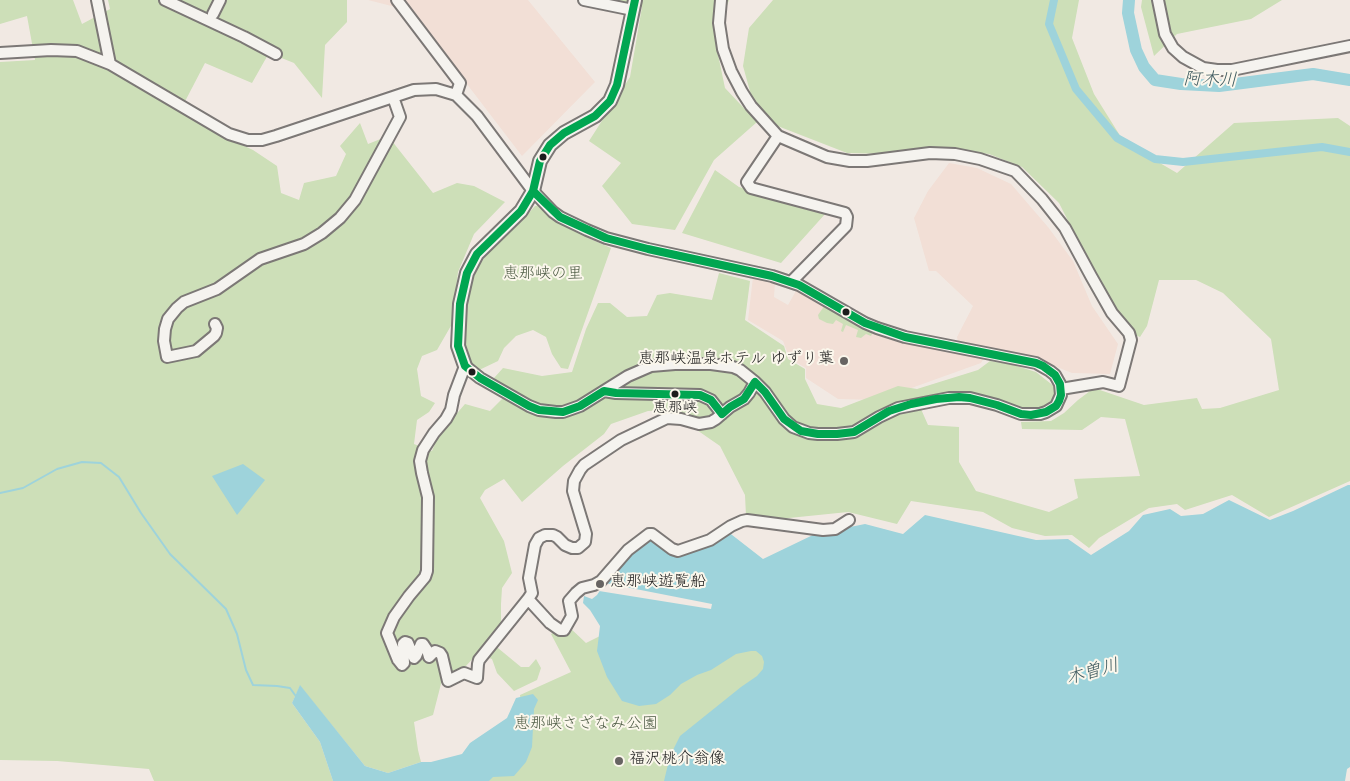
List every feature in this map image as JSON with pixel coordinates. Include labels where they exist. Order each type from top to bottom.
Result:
[{"type":"main road","points":[[465,366],[458,346],[460,304],[467,273],[477,254],[522,211],[533,190],[540,161],[550,145],[564,133],[594,116],[610,101],[617,85],[634,5]]},
{"type":"street","points":[[97,0],[110,64]]},
{"type":"street","points":[[165,0],[276,54]]},
{"type":"street","points":[[213,14],[220,0]]},
{"type":"street","points":[[397,0],[460,83],[456,96]]},
{"type":"street","points":[[584,0],[634,5]]},
{"type":"street","points":[[722,0],[719,23],[723,49],[731,71],[751,106],[778,136],[827,157],[850,161],[867,161],[930,153],[955,154],[980,159],[1015,171],[1042,198],[1065,228],[1112,313],[1129,332],[1131,340],[1119,386],[1103,382],[1061,389]]},
{"type":"street","points":[[1158,0],[1165,34],[1173,48],[1183,57],[1203,68],[1232,70],[1350,46]]},
{"type":"street","points":[[0,53],[51,50],[77,51],[110,64],[229,134],[248,140],[262,140],[276,136],[414,90],[436,89],[456,96],[478,116],[533,190],[560,216],[606,238],[791,282],[865,322],[892,333],[1036,363],[1055,375],[1060,384],[1061,395],[1056,406],[1040,414],[1021,414],[970,398],[949,398],[898,408],[854,432],[818,434],[801,431],[789,424],[756,382],[740,370],[725,366],[660,364],[628,376],[572,410],[556,412],[539,410],[487,382],[465,366],[454,395],[451,410],[423,450],[420,461],[428,497],[427,572],[394,617],[387,633],[402,665],[404,663],[403,644],[405,642],[408,644],[414,658],[421,644],[423,644],[429,657],[435,651],[440,653],[448,681],[464,673],[477,678],[479,660],[532,593],[529,578],[535,545],[539,538],[545,535],[553,535],[572,548],[578,548],[585,542],[586,534],[573,490],[574,481],[584,465],[621,440],[667,418],[681,419],[699,424],[716,420],[730,407],[744,399],[756,382]]},
{"type":"street","points":[[215,324],[217,328],[214,336],[196,350],[167,357],[164,341],[168,318],[184,302],[217,289],[260,259],[304,244],[322,233],[340,218],[355,200],[400,117],[393,97]]},
{"type":"street","points":[[778,136],[747,182],[751,188],[845,214],[847,217],[846,226],[791,282]]},
{"type":"street","points":[[604,391],[700,395],[711,400],[722,414]]},
{"type":"street","points":[[528,599],[550,623],[560,630],[564,630],[572,616],[569,601],[576,593],[582,588],[601,581],[628,550],[649,534],[652,534],[672,549],[678,551],[710,540],[731,526],[747,520],[823,530],[835,529],[849,520]]},
{"type":"shaded area","points":[[368,0],[528,0],[595,82],[522,156],[411,11]]},
{"type":"shaded area","points":[[949,163],[977,168],[1011,184],[1048,227],[1073,261],[1092,306],[1118,344],[1110,374],[1072,373],[1024,354],[959,346],[957,337],[973,306],[936,271],[929,271],[914,218],[928,191]]},
{"type":"shaded area","points":[[753,277],[775,282],[774,297],[788,305],[797,289],[881,334],[930,348],[984,358],[981,363],[878,400],[838,399],[806,378],[806,368],[790,359],[783,341],[748,320]]},
{"type":"green space","points":[[0,0],[73,0],[82,24],[110,9],[108,0],[347,0],[347,22],[325,45],[322,98],[294,63],[269,53],[252,83],[205,63],[180,111],[227,138],[253,150],[277,166],[281,193],[299,200],[304,183],[336,176],[346,154],[340,146],[360,123],[368,144],[388,136],[433,193],[457,183],[474,186],[505,202],[474,234],[458,272],[452,324],[437,350],[422,356],[417,369],[421,396],[435,403],[429,412],[417,420],[414,444],[432,451],[439,434],[465,404],[490,411],[509,392],[494,378],[503,368],[542,376],[572,372],[586,329],[598,303],[610,303],[627,317],[647,316],[657,295],[670,293],[712,300],[719,273],[750,281],[745,320],[784,346],[788,359],[805,369],[805,379],[817,404],[841,408],[898,386],[917,389],[978,370],[990,361],[1010,364],[1036,372],[1055,387],[1056,399],[1044,409],[1023,410],[951,394],[917,400],[928,425],[959,427],[959,462],[976,491],[1049,512],[1078,498],[1074,479],[1140,476],[1125,419],[1101,417],[1082,430],[1022,429],[1021,422],[1051,421],[1064,413],[1094,388],[1144,405],[1197,398],[1202,409],[1220,408],[1279,390],[1271,339],[1223,293],[1196,280],[1159,280],[1147,326],[1140,337],[1133,334],[1114,311],[1059,203],[1022,167],[989,154],[940,148],[887,154],[847,153],[775,125],[751,95],[743,66],[749,28],[773,0],[1079,0],[1072,38],[1094,94],[1124,142],[1177,173],[1234,123],[1338,118],[1350,126],[1350,481],[1269,517],[1232,495],[1185,510],[1177,504],[1149,508],[1099,538],[1089,548],[1072,535],[1045,536],[1012,528],[983,512],[911,501],[897,524],[848,512],[779,519],[746,516],[745,495],[720,446],[668,410],[648,411],[611,424],[604,434],[563,466],[522,502],[504,479],[485,490],[480,498],[504,541],[512,573],[502,588],[501,623],[487,639],[521,667],[529,667],[536,659],[541,668],[537,680],[514,691],[497,673],[492,659],[477,654],[465,667],[442,680],[433,715],[414,722],[421,762],[388,773],[365,766],[300,686],[292,703],[320,742],[333,781],[154,781],[149,769],[57,761],[0,760],[0,62],[35,60],[27,16],[0,24]]},
{"type":"green space","points":[[613,0],[729,0],[715,40],[725,88],[757,122],[714,160],[675,230],[632,224],[602,186],[621,163],[589,141],[630,77],[642,7]]},
{"type":"green space","points":[[1142,0],[1282,0],[1251,19],[1177,34],[1154,56],[1141,7]]},
{"type":"green space","points":[[715,170],[739,187],[826,213],[781,263],[682,233]]},
{"type":"green space","name":"恵那峡の里","points":[[540,205],[550,216],[588,238],[611,248],[568,369],[561,368],[552,354],[546,337],[533,330],[516,336],[504,348],[498,361],[477,371],[464,349],[466,298],[477,268],[494,245],[521,222],[535,206]]},
{"type":"green space","points":[[825,305],[873,332],[871,336],[866,334],[861,338],[856,337],[858,330],[846,325],[843,332],[841,331],[843,324],[836,320],[833,324],[819,319],[818,315]]},
{"type":"green space","name":"恵那峡さざなみ公園","points":[[568,626],[586,643],[602,635],[752,638],[777,667],[677,781],[477,781],[525,742],[520,695],[571,672],[551,634]]},
{"type":"water","points":[[243,464],[265,480],[237,515],[212,476]]},
{"type":"water","name":"木曽川","points":[[1350,485],[1350,767],[1347,769],[1345,781],[664,781],[670,756],[680,736],[757,676],[763,669],[764,662],[762,656],[756,651],[736,654],[711,670],[681,684],[670,695],[656,704],[639,706],[622,701],[607,677],[597,651],[600,626],[583,603],[584,596],[592,599],[597,595],[615,568],[646,538],[668,553],[679,552],[727,531],[763,559],[815,534],[865,524],[903,534],[925,515],[1036,540],[1068,539],[1091,555],[1129,531],[1143,515],[1170,509],[1181,516],[1203,514],[1229,500],[1270,520]]},
{"type":"water","points":[[300,685],[365,766],[388,773],[421,762],[431,762],[462,754],[470,743],[507,718],[516,698],[533,694],[538,700],[534,709],[532,747],[526,762],[514,776],[493,777],[489,781],[333,781],[320,742],[292,703]]},
{"type":"pier","points":[[605,583],[712,604],[711,609],[599,591]]},
{"type":"waterway","points":[[1054,0],[1049,24],[1076,89],[1117,138],[1155,159],[1183,162],[1322,147],[1350,152]]},
{"type":"waterway","name":"阿木川","points":[[1129,0],[1128,13],[1136,50],[1144,67],[1155,80],[1181,84],[1219,86],[1313,74],[1350,80]]},
{"type":"waterway","points":[[0,493],[23,488],[57,469],[82,462],[101,463],[119,477],[141,513],[170,554],[226,609],[237,634],[246,670],[253,685],[290,688],[295,695]]},
{"type":"transit line","points":[[533,191],[540,161],[550,145],[564,133],[595,116],[610,101],[617,85],[635,0]]},
{"type":"transit line","points":[[533,191],[560,217],[606,238],[772,276],[799,285],[865,323],[905,337],[1036,363],[1055,375],[1060,384],[1061,395],[1059,401],[1056,406],[1046,412],[1031,415],[1021,414],[970,398],[936,399],[889,411],[854,432],[837,434],[818,434],[801,431],[784,419],[765,392],[755,382],[744,399],[722,414],[711,400],[700,395],[604,391],[580,406],[563,412],[539,410],[480,378],[465,366],[458,346],[460,304],[467,273],[477,254],[521,211],[533,191]]},
{"type":"place","name":"恵那峡温泉ホテル ゆずり葉","points":[[844,361]]},
{"type":"place","name":"恵那峡","points":[[675,394]]},
{"type":"place","name":"恵那峡遊覧船","points":[[600,584]]},
{"type":"place","name":"福沢桃介翁像","points":[[619,761]]}]
